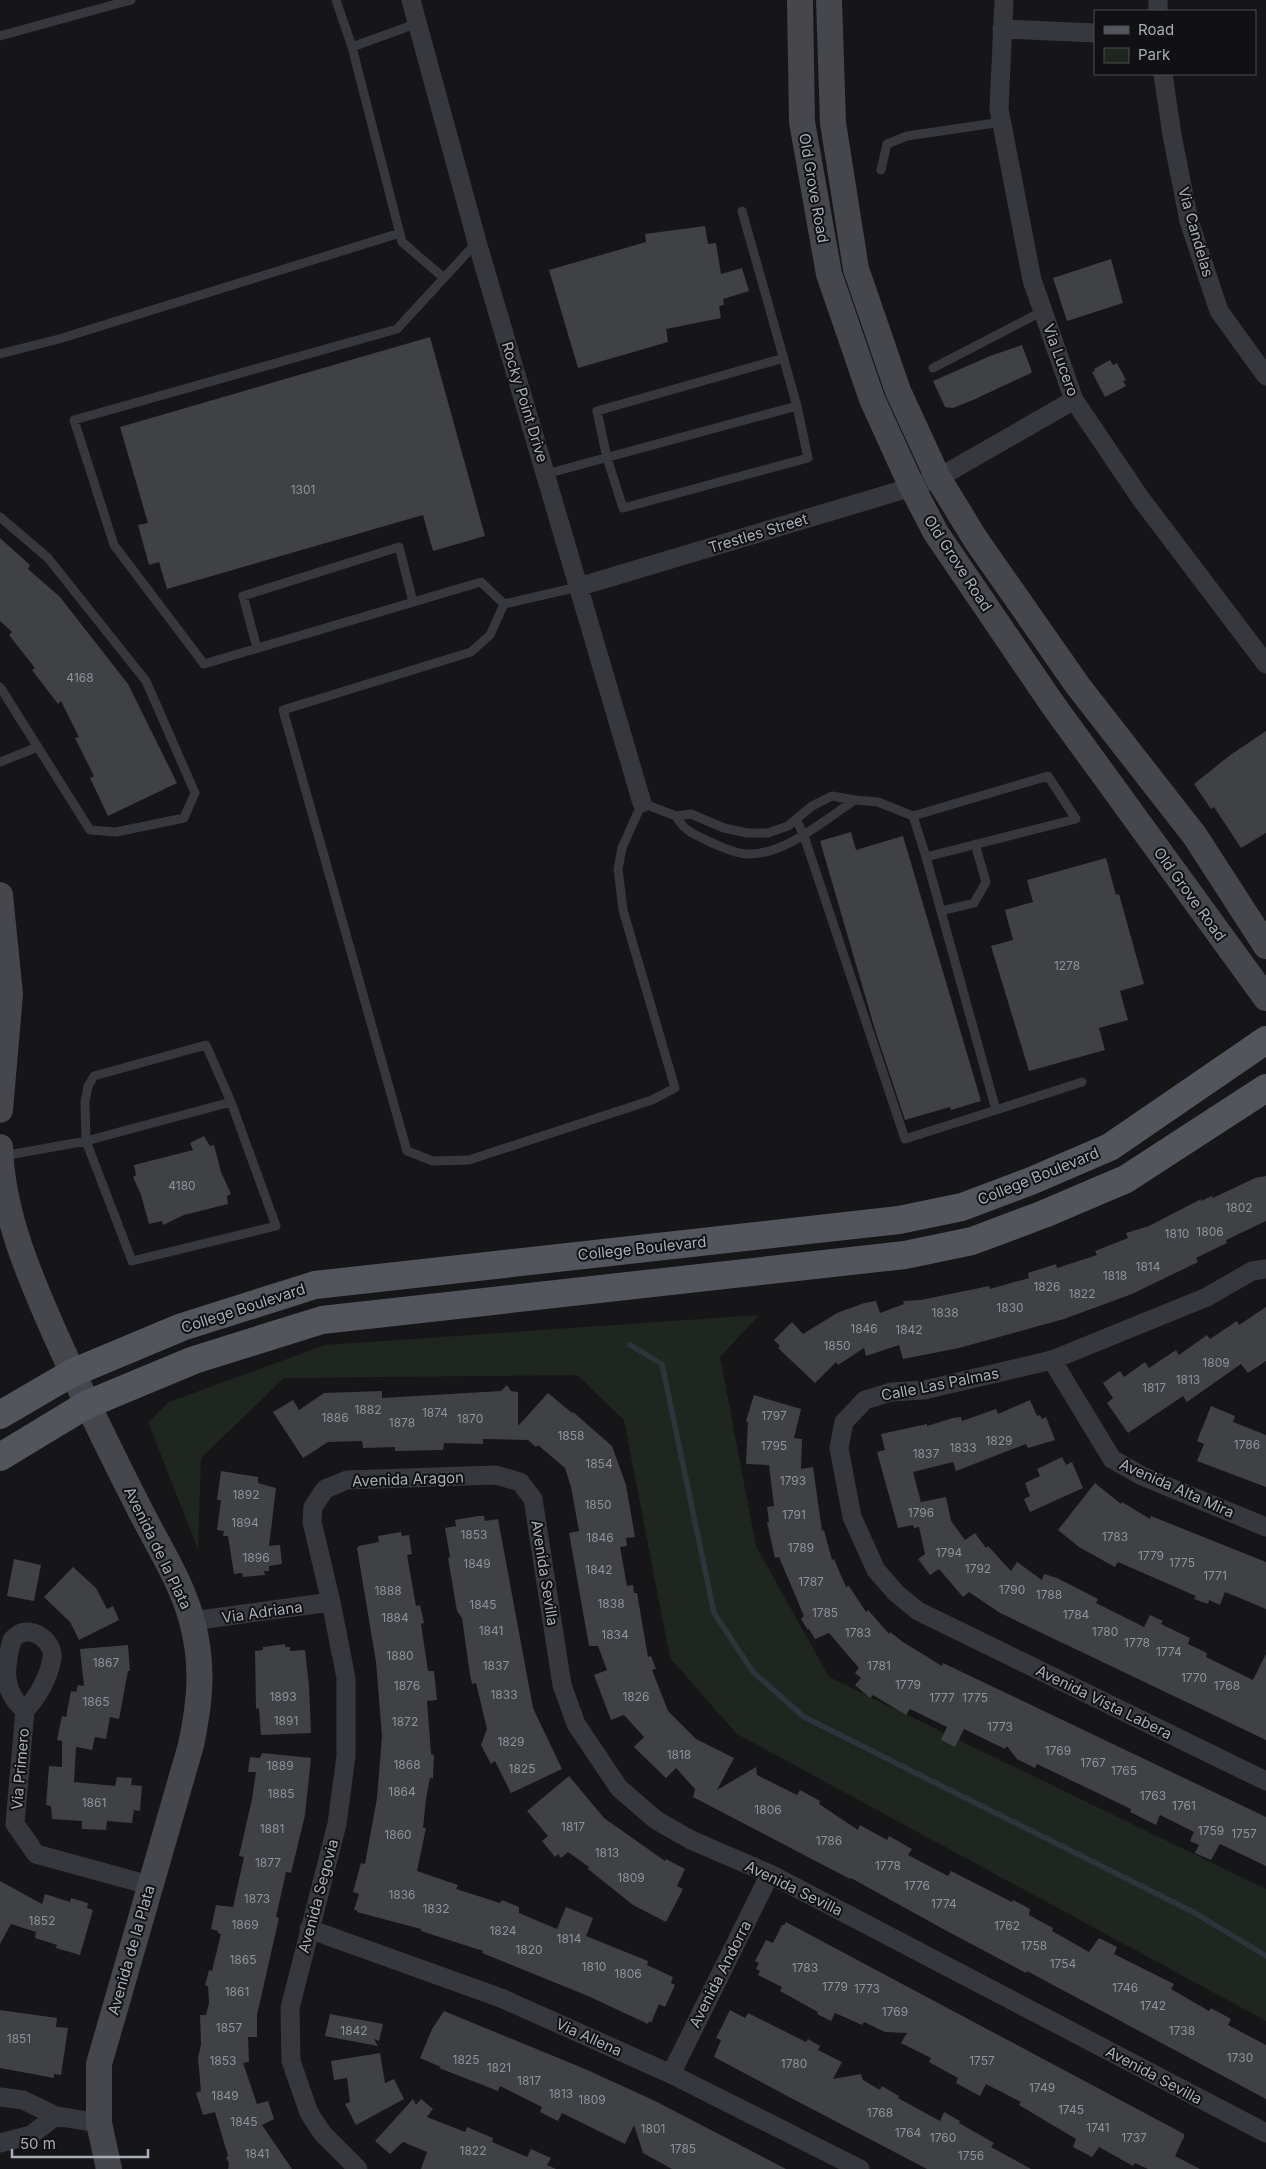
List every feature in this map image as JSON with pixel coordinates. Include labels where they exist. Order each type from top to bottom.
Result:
[{"type":"main road","name":"Old Grove Road","points":[[800,0],[802,122],[829,274],[872,399],[912,487],[936,533],[1053,705],[1266,998]]},
{"type":"main road","name":"Old Grove Road","points":[[829,0],[833,123],[856,269],[898,391],[938,478],[976,540],[1078,686],[1195,836],[1266,946]]},
{"type":"main road","points":[[0,895],[10,994],[0,1110]]},
{"type":"main road","name":"College Boulevard","points":[[0,1415],[72,1373],[182,1327],[315,1285],[899,1220],[962,1207],[1031,1182],[1110,1147],[1266,1040]]},
{"type":"main road","points":[[0,1457],[86,1405],[194,1360],[322,1320],[904,1255],[972,1241],[1044,1214],[1126,1179],[1266,1088]]},
{"type":"main road","name":"Avenida de la Plata","points":[[0,1147],[13,1229],[28,1273],[86,1405],[177,1582],[192,1621],[200,1671],[200,1702],[191,1745],[149,1885],[99,2064],[99,2123],[109,2169]]},
{"type":"street","name":"Rocky Point Drive","points":[[412,0],[477,242],[642,803]]},
{"type":"street","name":"Via Lucero","points":[[1004,0],[999,108],[1032,280],[1074,400],[1141,499],[1266,664]]},
{"type":"street","points":[[1002,29],[1094,33]]},
{"type":"street","name":"Via Candelas","points":[[1163,75],[1172,136],[1189,221],[1219,311],[1266,376]]},
{"type":"street","name":"Trestles Street","points":[[578,587],[938,478],[1074,400]]},
{"type":"street","name":"Calle Las Palmas","points":[[943,1623],[918,1611],[896,1593],[876,1570],[852,1517],[840,1448],[844,1422],[865,1400],[891,1392],[924,1390],[1052,1360],[1207,1297],[1252,1271],[1266,1269]]},
{"type":"street","name":"Avenida Alta Mira","points":[[1052,1360],[1112,1459],[1142,1476],[1266,1527]]},
{"type":"street","name":"Avenida Aragon","points":[[331,1602],[312,1522],[313,1507],[325,1489],[347,1480],[496,1475],[520,1482]]},
{"type":"street","name":"Avenida Sevilla","points":[[520,1482],[533,1499],[562,1685],[576,1724],[619,1788],[656,1820],[691,1840],[770,1874],[1266,2133]]},
{"type":"street","name":"Via Adriana","points":[[192,1621],[331,1602]]},
{"type":"street","name":"Avenida Segovia","points":[[331,1602],[346,1678],[346,1756],[337,1824],[290,2008],[291,2061],[309,2113],[322,2134],[358,2169]]},
{"type":"street","name":"Avenida Vista Labera","points":[[943,1623],[1266,1781]]},
{"type":"street","name":"Via Primero","points":[[25,1710],[15,1824],[36,1854],[149,1885]]},
{"type":"street","name":"Avenida Andorra","points":[[671,2074],[770,1874]]},
{"type":"street","name":"Via Allena","points":[[309,1929],[501,1998],[671,2074],[860,2169]]},
{"type":"street","points":[[0,2097],[23,2100],[56,2116],[99,2123]]},
{"type":"street","points":[[0,2143],[31,2135],[56,2116]]},
{"type":"lane","points":[[0,36],[131,0]]},
{"type":"lane","points":[[336,0],[352,48],[402,242],[444,278]]},
{"type":"lane","points":[[352,48],[418,23]]},
{"type":"lane","points":[[882,170],[887,144],[907,136],[1002,122]]},
{"type":"lane","points":[[742,211],[798,406],[808,458],[623,508],[607,458],[597,410],[784,358]]},
{"type":"lane","points":[[0,354],[59,338],[400,233]]},
{"type":"lane","points":[[477,242],[397,329],[74,420],[114,545],[204,664],[481,582],[504,604]]},
{"type":"lane","points":[[933,368],[1044,311]]},
{"type":"lane","points":[[546,474],[798,406]]},
{"type":"lane","points":[[0,517],[48,558],[146,681],[195,793],[184,818],[116,832],[90,830],[0,687]]},
{"type":"lane","points":[[257,648],[243,596],[399,547],[413,602]]},
{"type":"lane","points":[[504,604],[578,587]]},
{"type":"lane","points":[[504,604],[490,635],[471,652],[283,710],[407,1151],[433,1161],[469,1160],[652,1100],[675,1088],[623,910],[618,869],[622,848],[642,803],[676,816],[691,814],[724,828],[747,833],[768,833],[788,826],[812,806],[832,796],[878,802],[913,816],[1048,776],[1076,819],[926,857]]},
{"type":"lane","points":[[0,762],[38,747]]},
{"type":"lane","points":[[676,816],[682,829],[717,846],[745,854],[774,849],[804,836],[855,800]]},
{"type":"lane","points":[[913,816],[996,1110]]},
{"type":"lane","points":[[796,820],[804,836],[905,1139],[1082,1082]]},
{"type":"lane","points":[[941,911],[974,902],[986,882],[975,844]]},
{"type":"lane","points":[[206,1045],[231,1102],[276,1226],[132,1261],[86,1141],[85,1102],[88,1086],[94,1076],[206,1045]]},
{"type":"lane","points":[[0,1156],[86,1141],[231,1102]]},
{"type":"green space","points":[[759,1315],[720,1357],[756,1546],[829,1677],[1266,1889],[1266,2021],[737,1734],[670,1658],[624,1420],[577,1375],[284,1378],[201,1458],[198,1549],[148,1422],[169,1402],[325,1345]]},
{"type":"building","points":[[705,226],[708,244],[716,243],[721,274],[742,268],[749,291],[723,299],[724,305],[719,306],[721,318],[666,329],[668,342],[578,368],[549,270],[646,242],[645,234]]},
{"type":"building","points":[[1111,259],[1123,303],[1067,321],[1053,278]]},
{"type":"building","points":[[430,337],[485,536],[433,551],[423,515],[167,589],[159,562],[149,565],[138,525],[148,523],[120,427]]},
{"type":"building","points":[[1022,345],[1032,372],[973,400],[953,408],[945,407],[933,381],[990,356]]},
{"type":"building","points":[[1110,360],[1113,365],[1117,363],[1126,380],[1123,381],[1126,386],[1105,397],[1092,372]]},
{"type":"building","points":[[0,538],[30,565],[28,569],[60,597],[128,684],[177,783],[108,816],[90,778],[94,776],[75,738],[79,737],[61,701],[58,704],[32,670],[35,668],[9,635],[12,632],[0,621]]},
{"type":"building","points":[[1266,731],[1266,833],[1241,848],[1214,807],[1211,809],[1194,784],[1229,756]]},
{"type":"building","points":[[851,832],[856,850],[903,836],[981,1101],[951,1110],[950,1107],[905,1120],[876,1033],[820,841]]},
{"type":"building","points":[[1106,858],[1116,895],[1119,894],[1144,984],[1120,991],[1128,1020],[1099,1028],[1105,1050],[1029,1071],[991,946],[1013,940],[1005,910],[1033,902],[1027,880]]},
{"type":"building","points":[[204,1136],[210,1146],[214,1145],[221,1172],[231,1194],[227,1196],[228,1204],[184,1215],[163,1225],[162,1221],[149,1224],[141,1195],[133,1177],[136,1175],[134,1165],[193,1150],[190,1143]]},
{"type":"building","points":[[1266,1176],[1266,1221],[1226,1240],[1227,1243],[1196,1258],[1198,1262],[1132,1294],[1064,1319],[959,1348],[903,1359],[899,1345],[866,1356],[864,1348],[838,1365],[836,1362],[815,1383],[778,1348],[780,1346],[774,1340],[792,1322],[803,1334],[837,1313],[864,1303],[876,1301],[880,1313],[904,1304],[903,1301],[921,1300],[989,1286],[990,1289],[1029,1278],[1028,1273],[1056,1264],[1057,1268],[1097,1255],[1095,1251],[1128,1238],[1126,1233],[1149,1226],[1201,1199],[1201,1201],[1212,1196],[1213,1198],[1255,1178]]},
{"type":"building","points":[[1266,1307],[1266,1361],[1248,1373],[1241,1364],[1187,1402],[1183,1396],[1128,1433],[1107,1403],[1113,1398],[1103,1383],[1120,1371],[1124,1377],[1145,1362],[1149,1368],[1176,1350],[1179,1355],[1207,1335],[1210,1339],[1237,1321],[1239,1325]]},
{"type":"building","points":[[507,1385],[511,1391],[518,1392],[518,1426],[548,1393],[612,1446],[626,1485],[635,1537],[626,1538],[627,1546],[620,1547],[627,1586],[633,1585],[634,1593],[637,1593],[648,1657],[651,1656],[656,1669],[652,1670],[668,1711],[696,1739],[734,1758],[717,1790],[756,1767],[757,1775],[797,1795],[800,1790],[820,1801],[819,1804],[858,1830],[860,1825],[887,1840],[889,1836],[912,1849],[908,1855],[948,1876],[951,1871],[1030,1909],[1029,1915],[1053,1928],[1052,1931],[1089,1952],[1099,1938],[1117,1947],[1114,1954],[1174,1984],[1171,1989],[1209,2011],[1211,2008],[1231,2019],[1228,2025],[1266,2045],[1266,2099],[1027,1971],[1026,1973],[945,1930],[851,1878],[693,1797],[695,1789],[676,1768],[666,1778],[634,1747],[644,1737],[624,1715],[611,1720],[594,1675],[607,1670],[598,1646],[589,1646],[569,1533],[579,1531],[571,1487],[565,1468],[538,1445],[536,1447],[528,1440],[483,1439],[483,1444],[444,1443],[443,1450],[395,1451],[395,1447],[363,1448],[362,1441],[328,1442],[303,1458],[273,1412],[293,1400],[299,1410],[324,1393],[382,1391],[382,1398],[501,1391]]},
{"type":"building","points":[[754,1395],[801,1409],[794,1438],[802,1439],[801,1469],[813,1467],[822,1531],[824,1530],[832,1560],[834,1559],[846,1587],[849,1586],[866,1612],[868,1610],[889,1634],[890,1632],[942,1666],[943,1663],[1266,1817],[1266,1866],[1220,1844],[1211,1860],[1195,1853],[1199,1845],[1190,1841],[1194,1832],[1160,1815],[1156,1825],[1130,1812],[1131,1809],[1037,1764],[1035,1768],[1017,1759],[1007,1746],[1005,1749],[964,1729],[955,1747],[941,1740],[947,1727],[910,1709],[906,1715],[873,1695],[870,1698],[855,1685],[861,1678],[855,1673],[859,1668],[829,1633],[815,1639],[808,1630],[801,1619],[804,1616],[779,1557],[775,1558],[767,1522],[769,1522],[767,1507],[774,1506],[769,1465],[746,1464],[748,1422],[746,1421]]},
{"type":"building","points":[[1030,1400],[1037,1416],[1040,1415],[1042,1419],[1046,1417],[1055,1440],[1028,1448],[1026,1444],[956,1471],[953,1462],[913,1472],[921,1502],[946,1497],[951,1521],[965,1540],[975,1533],[986,1548],[988,1546],[1011,1571],[1017,1562],[1042,1580],[1044,1574],[1057,1578],[1098,1599],[1096,1603],[1144,1627],[1150,1615],[1163,1621],[1161,1624],[1190,1638],[1188,1644],[1207,1653],[1206,1657],[1253,1680],[1266,1654],[1266,1740],[1000,1613],[969,1592],[963,1597],[939,1569],[930,1575],[918,1559],[925,1554],[919,1527],[914,1528],[913,1525],[898,1528],[877,1452],[885,1450],[881,1434],[927,1424],[927,1426],[953,1418],[961,1417],[962,1421],[996,1409],[998,1414]]},
{"type":"building","points":[[1211,1406],[1235,1416],[1233,1422],[1266,1435],[1266,1487],[1197,1461],[1204,1444],[1197,1441]]},
{"type":"building","points":[[1062,1457],[1066,1465],[1072,1462],[1083,1488],[1030,1512],[1024,1499],[1030,1496],[1025,1483],[1040,1476],[1037,1469]]},
{"type":"building","points":[[221,1471],[258,1477],[258,1483],[276,1488],[269,1546],[280,1545],[282,1564],[269,1566],[269,1571],[264,1571],[265,1575],[243,1577],[242,1573],[234,1574],[228,1536],[223,1536],[224,1531],[217,1530],[221,1500],[217,1500]]},
{"type":"building","points":[[1095,1483],[1121,1504],[1122,1502],[1150,1519],[1151,1516],[1266,1562],[1266,1609],[1225,1592],[1220,1605],[1209,1600],[1208,1604],[1194,1599],[1196,1596],[1118,1562],[1115,1567],[1079,1547],[1058,1530]]},
{"type":"building","points":[[484,1516],[485,1521],[498,1519],[533,1708],[562,1769],[511,1793],[495,1761],[491,1764],[481,1745],[487,1729],[476,1683],[472,1684],[462,1618],[457,1611],[448,1558],[450,1557],[445,1528],[456,1526],[455,1520]]},
{"type":"building","points":[[401,1532],[402,1536],[409,1535],[412,1554],[407,1555],[416,1606],[420,1605],[424,1623],[421,1624],[428,1671],[434,1671],[437,1700],[427,1701],[431,1754],[434,1755],[433,1778],[430,1778],[426,1799],[423,1828],[426,1828],[417,1871],[458,1885],[456,1889],[500,1903],[502,1900],[519,1907],[519,1913],[557,1929],[566,1907],[593,1918],[586,1936],[648,1961],[647,1965],[673,1977],[671,1983],[675,1985],[665,2007],[659,2004],[651,2023],[649,2021],[648,2024],[588,1996],[482,1953],[483,1951],[421,1931],[421,1929],[354,1910],[359,1894],[353,1892],[361,1863],[365,1864],[377,1798],[382,1736],[376,1662],[357,1548],[379,1542],[378,1536]]},
{"type":"building","points":[[14,1559],[41,1565],[34,1601],[7,1596]]},
{"type":"building","points":[[73,1567],[96,1588],[107,1609],[113,1606],[119,1620],[79,1640],[70,1622],[44,1597]]},
{"type":"building","points":[[285,1644],[285,1647],[290,1647],[290,1651],[305,1650],[311,1733],[261,1735],[259,1708],[256,1709],[255,1651],[263,1650],[263,1647]]},
{"type":"building","points":[[128,1645],[130,1671],[128,1671],[119,1719],[110,1717],[106,1739],[95,1737],[92,1750],[76,1747],[74,1782],[115,1786],[117,1777],[132,1778],[131,1785],[142,1786],[140,1811],[134,1810],[132,1823],[107,1821],[106,1830],[82,1829],[82,1821],[52,1819],[51,1806],[46,1805],[49,1766],[62,1767],[62,1741],[57,1740],[62,1716],[66,1717],[71,1691],[76,1692],[78,1685],[84,1686],[80,1649]]},
{"type":"building","points":[[262,1753],[311,1758],[305,1815],[291,1873],[286,1872],[276,1917],[279,1918],[257,2015],[257,2037],[248,2037],[249,2062],[243,2063],[257,2104],[268,2101],[274,2119],[262,2125],[292,2169],[228,2169],[229,2163],[226,2158],[228,2156],[215,2112],[203,2115],[196,2093],[201,2091],[198,2058],[201,2044],[200,2015],[206,2015],[209,2003],[208,1986],[205,1985],[209,1970],[212,1971],[221,1934],[211,1929],[216,1905],[233,1907],[244,1857],[239,1856],[256,1772],[248,1772],[250,1757],[260,1758]]},
{"type":"building","points":[[569,1776],[604,1818],[665,1861],[666,1859],[685,1869],[677,1886],[683,1889],[666,1922],[633,1905],[588,1869],[589,1867],[568,1852],[561,1858],[558,1854],[555,1857],[542,1841],[548,1836],[527,1811]]},
{"type":"building","points":[[0,1881],[42,1904],[45,1894],[70,1902],[71,1898],[88,1903],[87,1908],[93,1910],[80,1955],[56,1948],[57,1945],[35,1938],[36,1932],[11,1924],[0,1944]]},
{"type":"building","points":[[786,1922],[1184,2134],[1175,2156],[1200,2169],[1148,2169],[1135,2163],[1133,2166],[1099,2147],[1092,2157],[1073,2147],[1076,2139],[1019,2105],[1021,2102],[986,2084],[980,2096],[956,2083],[958,2078],[929,2062],[931,2058],[901,2043],[907,2033],[885,2032],[864,2022],[862,2025],[835,2013],[831,2021],[817,2014],[818,2012],[780,1991],[782,1987],[758,1975],[760,1971],[756,1969],[759,1963],[755,1961],[766,1940],[773,1943],[782,1925]]},
{"type":"building","points":[[0,2010],[57,2018],[56,2027],[68,2028],[61,2075],[54,2074],[54,2078],[0,2068]]},
{"type":"building","points":[[730,2010],[745,2018],[748,2013],[806,2042],[808,2039],[820,2046],[818,2050],[842,2062],[833,2079],[861,2074],[863,2080],[880,2090],[882,2086],[899,2096],[898,2098],[940,2121],[944,2112],[994,2143],[991,2147],[1031,2169],[927,2169],[791,2098],[714,2057],[721,2040],[716,2038]]},
{"type":"building","points":[[444,2011],[585,2069],[653,2100],[786,2169],[672,2169],[643,2153],[634,2125],[625,2144],[562,2113],[558,2121],[540,2112],[542,2107],[500,2086],[498,2091],[439,2068],[441,2067],[420,2058],[432,2029]]},
{"type":"building","points":[[330,2014],[383,2024],[379,2041],[374,2039],[378,2046],[325,2036]]},
{"type":"building","points":[[380,2053],[385,2083],[394,2079],[404,2099],[356,2125],[345,2104],[350,2102],[347,2078],[334,2080],[331,2061]]},
{"type":"building","points":[[413,2099],[416,2105],[421,2099],[433,2109],[427,2117],[465,2132],[467,2127],[493,2138],[492,2142],[527,2157],[531,2149],[551,2158],[547,2165],[556,2169],[421,2169],[427,2152],[403,2142],[390,2154],[375,2141]]},
{"type":"waterway","points":[[630,1345],[662,1364],[714,1613],[753,1672],[804,1717],[1195,1913],[1266,1956]]}]
